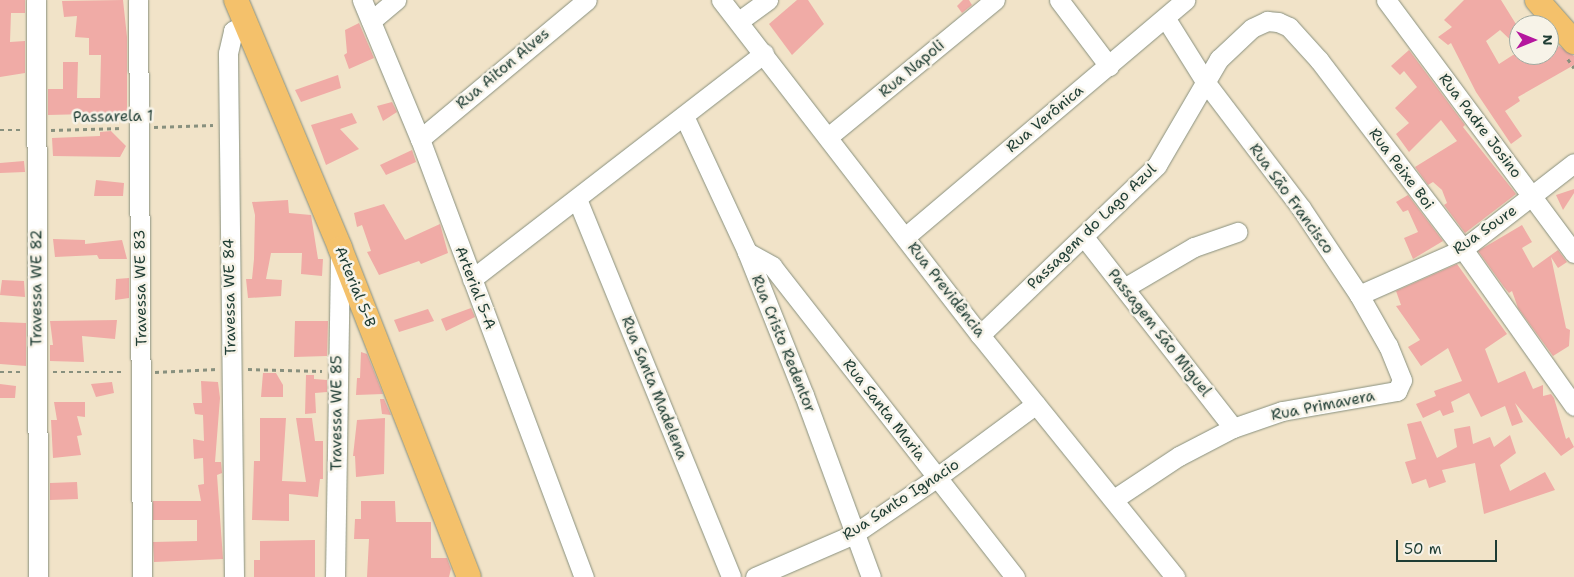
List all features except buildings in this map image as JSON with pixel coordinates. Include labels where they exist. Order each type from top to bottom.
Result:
[{"type":"main road","name":"Arterial 5-B","points":[[236,0],[340,248],[469,577]]},
{"type":"main road","points":[[1537,0],[1574,42]]},
{"type":"street","name":"Travessa WE 82","points":[[36,0],[38,577]]},
{"type":"street","name":"Travessa WE 83","points":[[138,0],[142,577]]},
{"type":"street","name":"Arterial 5-A","points":[[362,0],[420,139],[584,577]]},
{"type":"street","points":[[371,21],[396,0]]},
{"type":"street","name":"Rua Aiton Alves","points":[[420,139],[587,0]]},
{"type":"street","name":"Rua Previdência","points":[[721,0],[764,53],[980,335],[1175,577]]},
{"type":"street","points":[[738,21],[768,0]]},
{"type":"street","name":"Rua Napoli","points":[[828,137],[995,0]]},
{"type":"street","points":[[1060,0],[1109,66]]},
{"type":"street","name":"Rua Verônica","points":[[904,237],[1166,19],[1185,0]]},
{"type":"street","name":"Rua Padre Josino","points":[[1386,0],[1574,253]]},
{"type":"street","name":"Rua São Francisco","points":[[1166,19],[1206,83],[1300,208],[1359,295],[1401,373],[1400,386]]},
{"type":"street","name":"Rua Peixe Boi","points":[[1206,83],[1219,60],[1252,28],[1267,21],[1289,27],[1319,60],[1462,249],[1574,406]]},
{"type":"street","name":"Travessa WE 84","points":[[234,577],[226,125],[229,41],[233,31],[245,24]]},
{"type":"street","points":[[472,279],[764,53]]},
{"type":"street","name":"Passagem do Lago Azul","points":[[980,335],[1157,165],[1206,83]]},
{"type":"street","name":"Rua Cristo Redentor","points":[[684,116],[747,252],[804,394],[871,577]]},
{"type":"street","name":"Rua Soure","points":[[1359,295],[1462,249],[1574,163]]},
{"type":"street","name":"Rua Santa Madelena","points":[[577,199],[731,577]]},
{"type":"street","points":[[1124,288],[1194,247],[1236,232]]},
{"type":"street","name":"Passagem São Miguel","points":[[1084,237],[1233,428]]},
{"type":"street","name":"Travessa WE 85","points":[[335,577],[336,371],[340,248]]},
{"type":"street","name":"Rua Santa Maria","points":[[747,252],[772,266],[1015,577]]},
{"type":"street","name":"Rua Primavera","points":[[1114,499],[1179,456],[1233,428],[1282,411],[1390,393],[1400,386]]},
{"type":"street","name":"Rua Santo Ignacio","points":[[755,577],[854,534],[936,478],[1036,404]]},
{"type":"path","name":"Passarela 1","points":[[0,130],[226,125]]},
{"type":"path","points":[[0,372],[141,372],[231,369],[336,371]]}]
